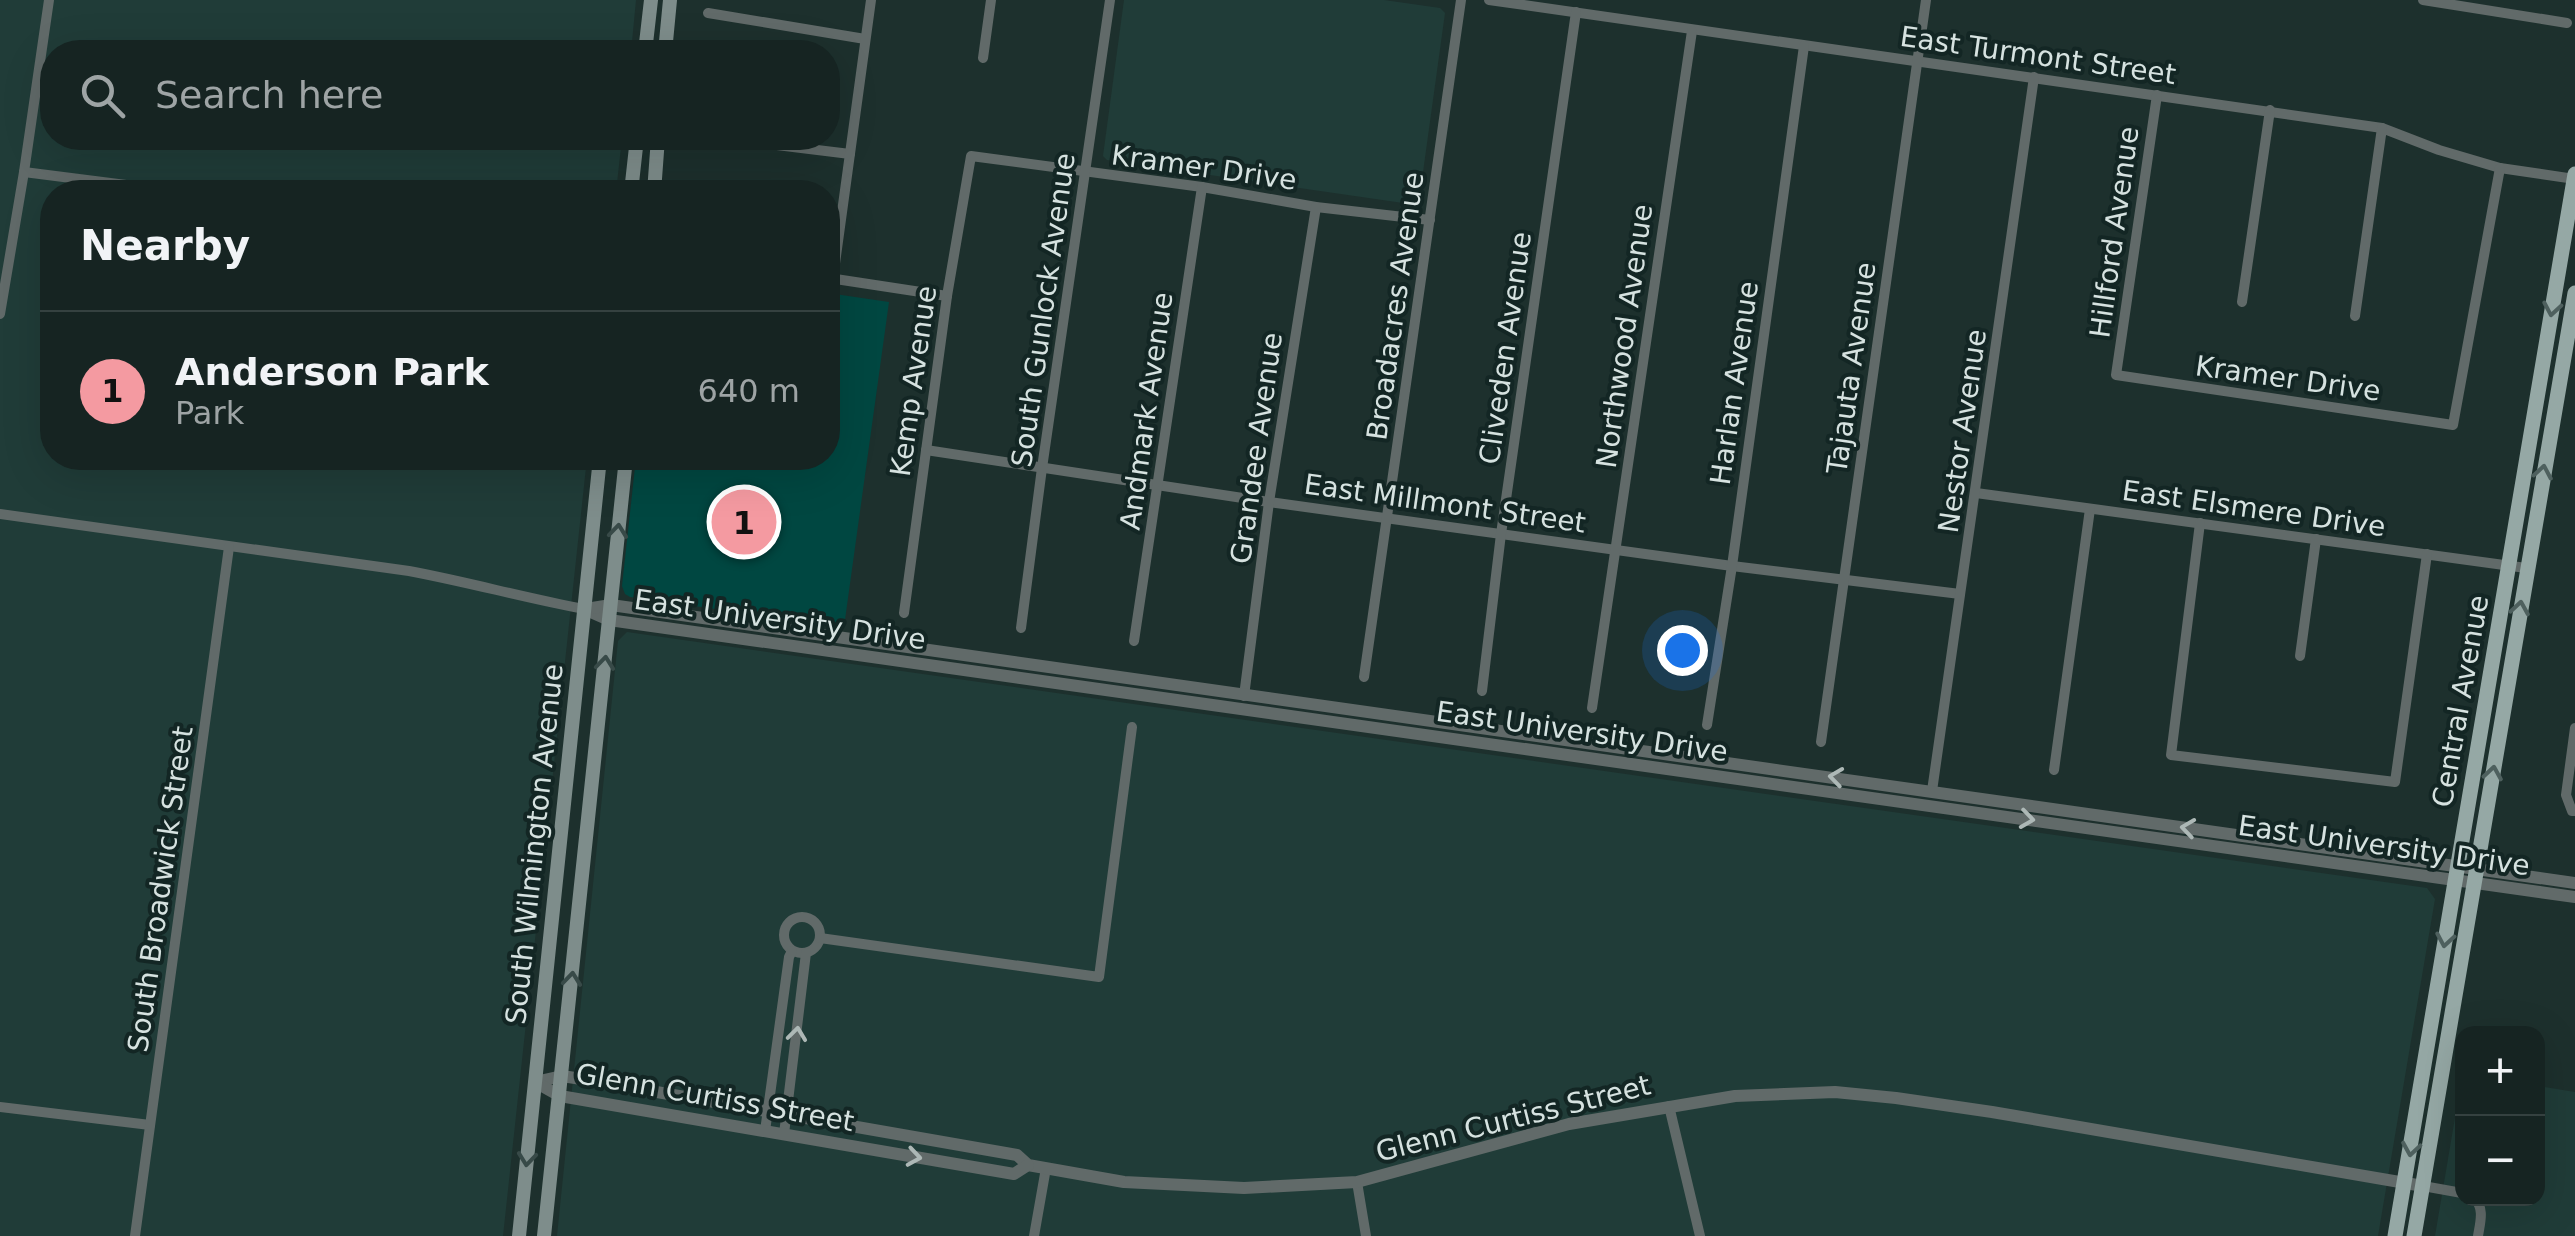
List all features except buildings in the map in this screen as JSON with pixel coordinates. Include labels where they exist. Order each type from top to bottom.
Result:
[{"type":"main road","points":[[647,40],[650,0]]},
{"type":"main road","points":[[666,40],[670,0]]},
{"type":"main road","points":[[633,180],[636,150]]},
{"type":"main road","points":[[655,180],[657,150]]},
{"type":"main road","name":"Central Avenue","points":[[2396,1236],[2575,177]]},
{"type":"main road","name":"Central Avenue","points":[[2414,1236],[2575,293]]},
{"type":"main road","name":"South Wilmington Avenue","points":[[518,1236],[599,470]]},
{"type":"main road","name":"South Wilmington Avenue","points":[[544,1236],[625,470]]},
{"type":"main road","points":[[2426,1056],[2444,1059]]},
{"type":"street","points":[[43,40],[49,0]]},
{"type":"street","points":[[840,216],[871,0]]},
{"type":"street","points":[[983,58],[990,0]]},
{"type":"street","name":"South Gunlock Avenue","points":[[1021,628],[1110,0]]},
{"type":"street","name":"Broadacres Avenue","points":[[1364,677],[1461,0]]},
{"type":"street","name":"East Turmont Street","points":[[1489,0],[2382,128],[2500,168],[2575,177]]},
{"type":"street","name":"Tajauta Avenue","points":[[1820,742],[1926,0]]},
{"type":"street","points":[[2422,0],[2567,23]]},
{"type":"street","name":"Cliveden Avenue","points":[[1482,691],[1576,12]]},
{"type":"street","points":[[708,13],[865,39]]},
{"type":"street","name":"Northwood Avenue","points":[[1592,708],[1692,31]]},
{"type":"street","name":"Harlan Avenue","points":[[1707,725],[1804,46]]},
{"type":"street","points":[[0,314],[40,62]]},
{"type":"street","name":"Nestor Avenue","points":[[1932,790],[2034,77]]},
{"type":"street","name":"Hillford Avenue","points":[[2116,375],[2157,95]]},
{"type":"street","points":[[2242,302],[2270,110]]},
{"type":"street","points":[[2355,316],[2382,128]]},
{"type":"street","points":[[817,150],[850,154]]},
{"type":"street","name":"Kramer Drive","points":[[971,156],[1430,220]]},
{"type":"street","name":"Kemp Avenue","points":[[904,613],[947,296],[971,156]]},
{"type":"street","name":"Kramer Drive","points":[[2116,375],[2454,424],[2500,168]]},
{"type":"street","points":[[24,172],[87,180]]},
{"type":"street","name":"Andmark Avenue","points":[[1134,642],[1202,187]]},
{"type":"street","name":"Grandee Avenue","points":[[1243,702],[1269,502],[1316,207]]},
{"type":"street","points":[[840,280],[947,296]]},
{"type":"street","name":"East Millmont Street","points":[[926,450],[1269,502],[1960,594]]},
{"type":"street","name":"East Elsmere Drive","points":[[1976,493],[2526,568]]},
{"type":"street","points":[[2054,770],[2090,510]]},
{"type":"street","name":"East University Drive","points":[[0,514],[418,573],[584,610],[1243,702],[1930,806],[2456,873]]},
{"type":"street","points":[[2200,523],[2171,755],[2395,782],[2427,554]]},
{"type":"street","points":[[2300,656],[2316,539]]},
{"type":"street","name":"South Broadwick Street","points":[[134,1236],[229,547]]},
{"type":"street","name":"East University Drive","points":[[1243,702],[1932,790],[2476,876],[2575,897]]},
{"type":"street","points":[[820,938],[1098,977],[1132,727]]},
{"type":"street","points":[[2574,811],[2566,795],[2575,728]]},
{"type":"street","points":[[1930,806],[1932,790]]},
{"type":"street","name":"East University Drive","points":[[2476,876],[2575,883]]},
{"type":"street","points":[[784,1134],[806,953],[820,938],[812,920],[791,920],[784,932],[787,946],[806,953]]},
{"type":"street","points":[[765,1131],[792,950]]},
{"type":"street","name":"Glenn Curtiss Street","points":[[535,1082],[562,1076],[1017,1156],[1028,1165],[1124,1182],[1244,1188],[1357,1182],[1569,1124],[1735,1096],[1835,1092],[1896,1098],[2423,1186]]},
{"type":"street","name":"Glenn Curtiss Street","points":[[535,1082],[560,1096],[1014,1174],[1028,1165]]},
{"type":"street","points":[[1670,1106],[1700,1236]]},
{"type":"street","points":[[0,1107],[150,1126]]},
{"type":"street","points":[[1034,1236],[1046,1168]]},
{"type":"street","points":[[1357,1182],[1366,1236]]},
{"type":"street","points":[[2423,1186],[2455,1193]]},
{"type":"street","points":[[2478,1236],[2482,1216],[2479,1206]]},
{"type":"shaded area","points":[[0,0],[636,0],[632,40],[40,40],[40,150],[621,150],[617,180],[40,180],[40,470],[586,470],[503,1236],[0,1236]]},
{"type":"shaded area","points":[[1124,0],[1384,0],[1440,8],[1445,13],[1419,201],[1410,204],[1107,160],[1103,156]]},
{"type":"shaded area","points":[[840,295],[889,302],[844,627],[630,597],[622,586],[635,470],[840,470]]},
{"type":"shaded area","points":[[627,632],[2427,888],[2435,899],[2378,1236],[557,1236],[618,641]]},
{"type":"shaded area","points":[[2545,1087],[2575,1092],[2575,1236],[2435,1236],[2455,1117],[2455,1206],[2545,1206]]},
{"type":"place","name":"Anderson Park","points":[[744,522]]}]
